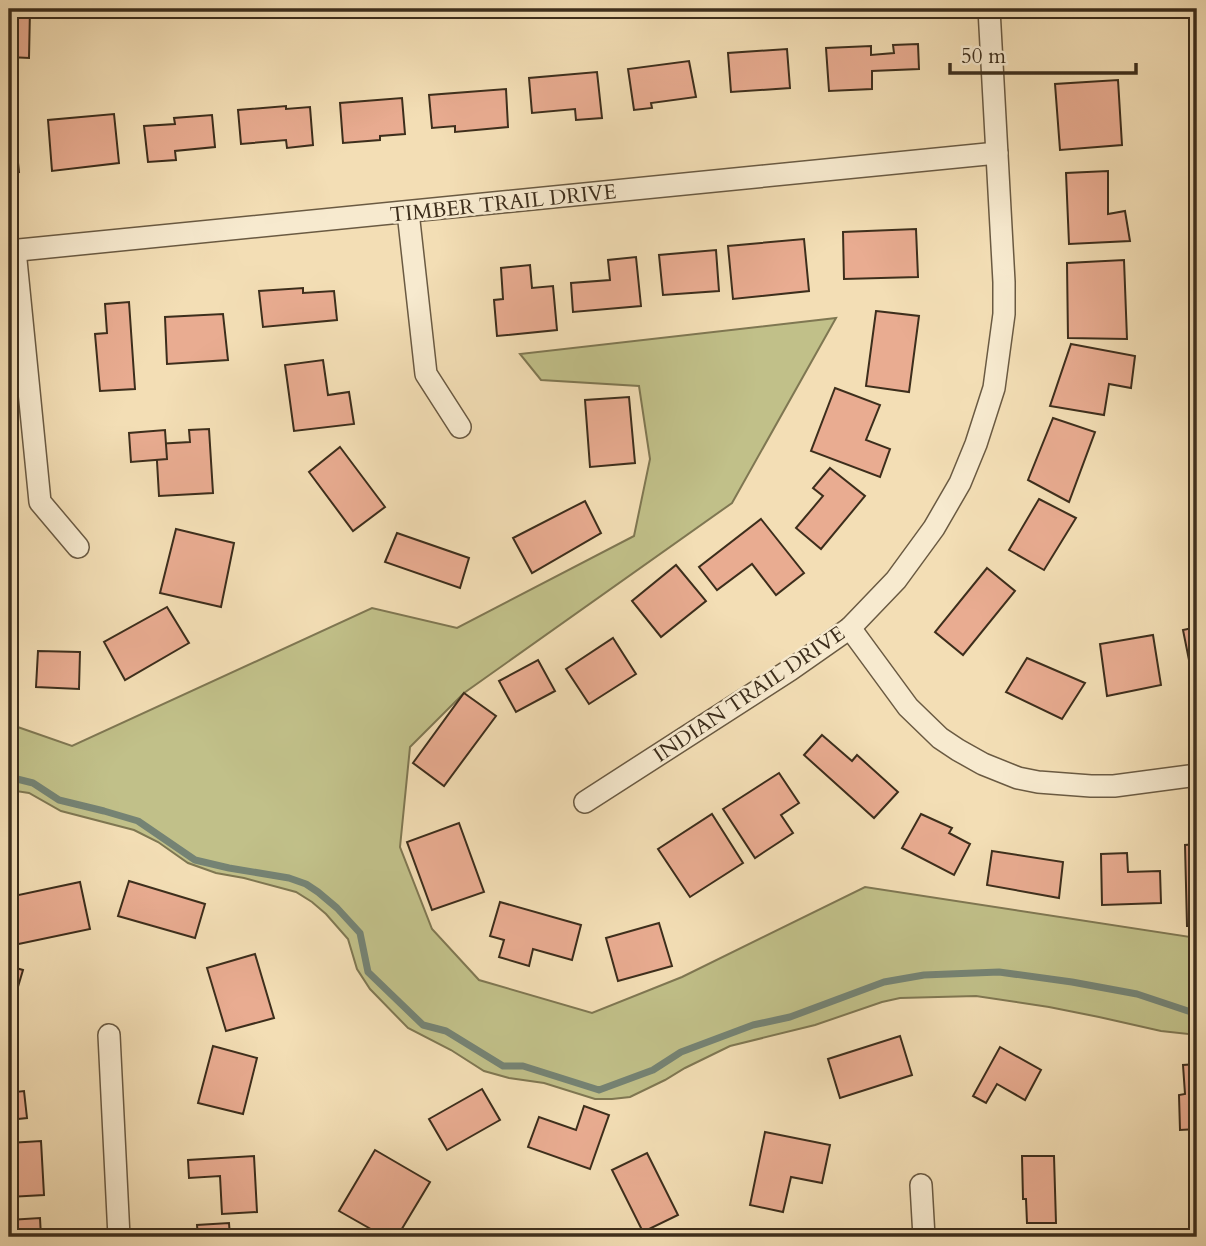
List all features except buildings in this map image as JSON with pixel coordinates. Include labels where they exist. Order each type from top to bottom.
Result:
[{"type":"street","name":"INDIAN TRAIL DRIVE","points":[[585,802],[790,670],[850,628],[896,580],[934,528],[960,482],[980,433],[993,388],[1004,314],[989,9]]},
{"type":"street","name":"TIMBER TRAIL DRIVE","points":[[12,250],[997,153]]},
{"type":"street","points":[[408,212],[426,374],[460,427]]},
{"type":"street","points":[[12,250],[40,502],[78,547]]},
{"type":"street","points":[[850,628],[908,707],[940,738],[982,764],[1018,778],[1091,786],[1114,786],[1197,775]]},
{"type":"street","points":[[109,1035],[119,1237]]},
{"type":"street","points":[[921,1185],[924,1237]]},
{"type":"shaded area","points":[[836,318],[732,503],[464,693],[410,747],[400,847],[432,929],[479,980],[592,1013],[682,977],[865,887],[1197,938],[1197,1035],[1161,1031],[1049,1007],[976,996],[900,998],[815,1025],[730,1046],[630,1097],[595,1099],[544,1083],[484,1071],[408,1028],[370,989],[357,969],[348,939],[326,914],[296,892],[216,873],[188,863],[158,842],[134,830],[61,811],[29,793],[9,790],[9,724],[72,746],[372,608],[457,628],[634,536],[650,459],[639,386],[541,380],[520,354]]},
{"type":"waterway","points":[[9,777],[33,783],[59,800],[138,821],[195,860],[289,878],[306,884],[337,908],[360,933],[368,972],[423,1025],[446,1031],[503,1066],[523,1066],[599,1090],[653,1070],[681,1052],[753,1025],[790,1017],[884,982],[924,975],[999,972],[1072,982],[1137,994],[1197,1014]]}]
